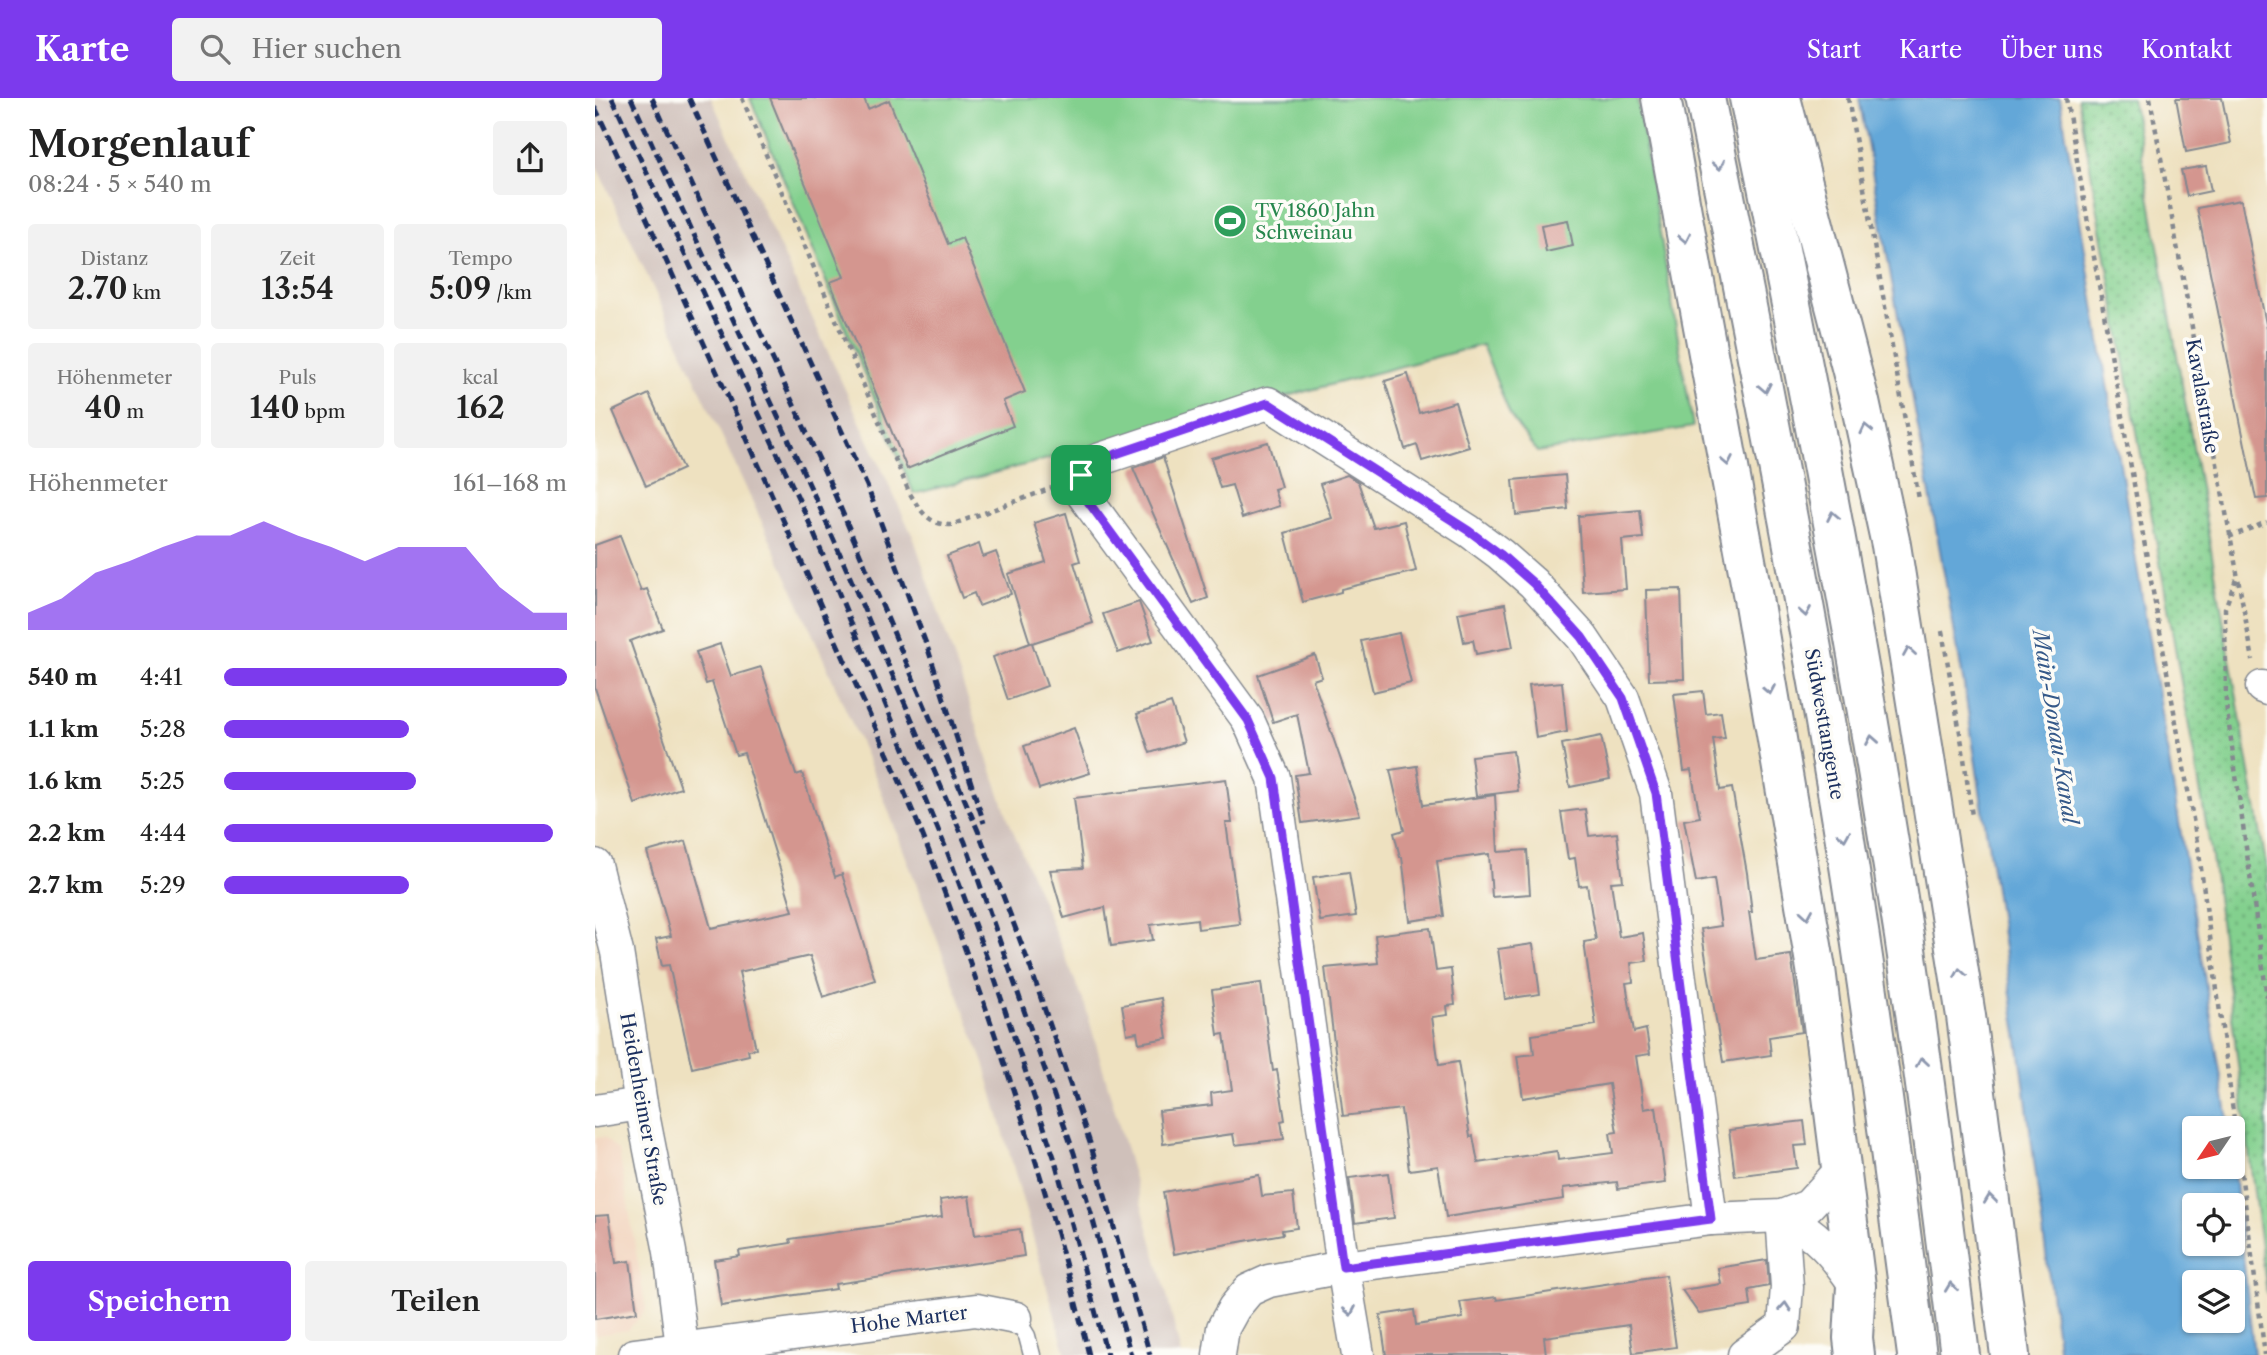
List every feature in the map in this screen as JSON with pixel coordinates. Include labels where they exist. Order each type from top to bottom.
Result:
[{"type":"highway","points":[[1661,98],[1784,776],[1816,969],[1856,1286],[1853,1338],[1855,1355]]},
{"type":"highway","name":"Südwesttangente","points":[[1705,98],[1766,397],[1839,805],[1917,1355]]},
{"type":"highway","points":[[1749,98],[1800,342],[1871,737],[1904,937],[1960,1355]]},
{"type":"highway","points":[[1781,98],[1860,402],[1891,545],[1966,1016],[2010,1355]]},
{"type":"street","points":[[1358,1355],[1343,1267],[1274,778],[1248,720],[1081,492],[1081,475],[1095,461],[1268,403],[1490,546],[1533,583],[1582,637],[1623,698],[1656,793],[1711,1219]]},
{"type":"street","name":"Heidenheimer Straße","points":[[595,865],[617,952],[641,1104],[670,1252],[683,1351]]},
{"type":"street","points":[[595,1111],[641,1104]]},
{"type":"street","points":[[1219,1355],[1223,1328],[1234,1308],[1249,1290],[1269,1281],[1343,1267],[1711,1219],[1781,1216],[1808,1206],[1842,1169]]},
{"type":"street","points":[[1781,1216],[1804,1227],[1841,1264],[1856,1286]]},
{"type":"street","points":[[1744,1355],[1784,1326],[1787,1287],[1781,1216]]},
{"type":"street","name":"Hohe Marter","points":[[634,1355],[683,1351],[976,1310],[1016,1318]]},
{"type":"lane","points":[[1016,1318],[1027,1336],[1032,1355]]},
{"type":"path","points":[[742,98],[903,479],[922,514],[937,525],[951,525],[1057,487],[1081,475]]},
{"type":"path","points":[[2066,98],[2199,853],[2265,1355]]},
{"type":"path","name":"Kavalastraße","points":[[2150,98],[2229,537],[2253,660],[2264,688]]},
{"type":"path","points":[[2229,537],[2267,522]]},
{"type":"path","points":[[2237,578],[2225,608],[2226,704],[2267,997]]},
{"type":"shaded area","points":[[595,98],[711,98],[914,539],[1009,821],[1085,1005],[1167,1295],[1181,1355],[1066,1355],[985,1066],[878,783],[787,576],[595,163]]},
{"type":"shaded area","points":[[604,1137],[619,1152],[646,1310],[628,1330],[595,1335],[595,1138]]},
{"type":"green space","name":"TV 1860 Jahn Schweinau","points":[[750,98],[1637,98],[1693,427],[1537,452],[1511,417],[1482,345],[914,494]]},
{"type":"green space","points":[[2078,98],[2132,98],[2267,870],[2267,1295],[2212,857]]},
{"type":"water","name":"Main-Donau-Kanal","points":[[1859,98],[2060,98],[2227,1116],[2182,1116],[2182,1180],[2235,1180],[2236,1193],[2182,1193],[2182,1256],[2243,1256],[2245,1270],[2182,1270],[2182,1333],[2245,1333],[2245,1274],[2254,1355],[2059,1355],[2022,1067],[1964,685]]},
{"type":"building","points":[[770,98],[864,98],[868,109],[889,100],[948,244],[962,238],[1025,392],[1003,401],[1013,426],[907,469],[830,282],[844,277]]},
{"type":"building","points":[[2176,98],[2222,98],[2231,143],[2186,152]]},
{"type":"building","points":[[2206,166],[2211,191],[2187,196],[2181,170]]},
{"type":"building","points":[[2241,200],[2267,329],[2267,498],[2256,499],[2197,208]]},
{"type":"building","points":[[1568,220],[1573,246],[1546,252],[1541,225]]},
{"type":"building","points":[[1408,374],[1419,413],[1455,402],[1469,447],[1422,461],[1417,445],[1405,449],[1385,381]]},
{"type":"building","points":[[649,394],[683,469],[646,486],[613,411]]},
{"type":"building","points":[[1268,442],[1281,487],[1274,489],[1279,506],[1242,518],[1232,485],[1220,488],[1211,458]]},
{"type":"building","points":[[1163,457],[1208,598],[1193,604],[1133,468]]},
{"type":"building","points":[[1347,475],[1358,482],[1374,528],[1404,521],[1416,571],[1341,589],[1341,592],[1303,602],[1285,533],[1332,518],[1320,484]]},
{"type":"building","points":[[1565,475],[1568,509],[1516,515],[1513,480]]},
{"type":"building","points":[[1640,510],[1643,538],[1622,540],[1626,589],[1583,592],[1578,516]]},
{"type":"building","points":[[1066,513],[1080,561],[1074,563],[1093,623],[1032,643],[1047,686],[1008,700],[993,657],[1030,643],[1008,574],[1046,562],[1034,523]]},
{"type":"building","points":[[620,536],[641,591],[647,589],[663,629],[630,641],[681,788],[635,804],[595,688],[595,545]]},
{"type":"building","points":[[979,544],[983,557],[996,552],[1011,594],[979,606],[974,593],[962,598],[947,556]]},
{"type":"building","points":[[1681,589],[1684,679],[1649,680],[1646,590]]},
{"type":"building","points":[[1139,602],[1153,641],[1118,653],[1103,614]]},
{"type":"building","points":[[1505,604],[1513,647],[1476,654],[1473,640],[1464,642],[1458,613]]},
{"type":"building","points":[[1399,633],[1411,683],[1373,692],[1361,641]]},
{"type":"building","points":[[720,644],[731,676],[761,667],[796,775],[802,773],[835,877],[842,874],[875,980],[823,997],[810,956],[739,972],[756,1049],[748,1050],[749,1055],[692,1068],[669,965],[662,966],[656,939],[671,936],[647,852],[686,841],[711,928],[793,911],[744,753],[736,755],[712,682],[706,684],[696,652]]},
{"type":"building","points":[[1315,655],[1322,677],[1313,680],[1360,815],[1302,823],[1295,775],[1309,773],[1297,714],[1273,722],[1258,675]]},
{"type":"building","points":[[1562,682],[1567,732],[1536,738],[1529,685]]},
{"type":"building","points":[[1703,691],[1706,714],[1721,712],[1725,738],[1713,739],[1720,790],[1732,788],[1747,873],[1756,960],[1791,955],[1802,1032],[1769,1037],[1771,1055],[1723,1062],[1701,929],[1721,926],[1714,879],[1696,882],[1684,820],[1700,817],[1691,770],[1684,771],[1674,694]]},
{"type":"building","points":[[1171,703],[1184,742],[1150,753],[1137,714]]},
{"type":"building","points":[[1074,728],[1090,773],[1039,789],[1024,746]]},
{"type":"building","points":[[1601,736],[1610,779],[1570,787],[1562,744]]},
{"type":"building","points":[[1513,751],[1518,791],[1476,796],[1471,756]]},
{"type":"building","points":[[1417,766],[1423,805],[1495,795],[1498,852],[1527,850],[1530,894],[1492,897],[1489,854],[1437,861],[1444,916],[1410,921],[1402,857],[1394,833],[1404,830],[1390,770]]},
{"type":"building","points":[[1226,779],[1232,823],[1226,823],[1240,924],[1198,929],[1197,919],[1150,925],[1153,940],[1111,946],[1105,907],[1064,918],[1050,870],[1083,868],[1074,798]]},
{"type":"building","points":[[1585,809],[1589,836],[1617,833],[1623,881],[1611,882],[1619,937],[1643,933],[1647,961],[1631,963],[1633,982],[1626,983],[1634,1032],[1646,1029],[1650,1054],[1636,1056],[1644,1109],[1656,1107],[1666,1183],[1618,1189],[1617,1182],[1563,1188],[1564,1199],[1446,1217],[1438,1166],[1409,1170],[1401,1109],[1343,1116],[1325,968],[1378,963],[1375,935],[1430,928],[1436,971],[1451,969],[1455,1005],[1447,1006],[1448,1015],[1432,1017],[1439,1065],[1458,1062],[1470,1137],[1473,1136],[1478,1163],[1557,1151],[1558,1160],[1613,1153],[1610,1133],[1617,1132],[1609,1084],[1523,1098],[1517,1056],[1534,1054],[1532,1035],[1596,1025],[1584,942],[1596,940],[1587,885],[1579,886],[1575,858],[1568,859],[1561,812]]},
{"type":"building","points":[[1349,872],[1356,916],[1320,921],[1313,877]]},
{"type":"building","points":[[1533,944],[1540,994],[1505,999],[1498,949]]},
{"type":"building","points":[[1261,983],[1273,1071],[1277,1070],[1285,1120],[1281,1121],[1284,1139],[1235,1145],[1233,1134],[1163,1144],[1159,1111],[1212,1105],[1211,1093],[1232,1090],[1224,1034],[1218,1035],[1212,990]]},
{"type":"building","points":[[1161,998],[1167,1038],[1139,1043],[1137,1032],[1127,1034],[1122,1005]]},
{"type":"building","points":[[1804,1121],[1807,1145],[1794,1146],[1797,1168],[1735,1176],[1729,1130]]},
{"type":"building","points":[[1388,1173],[1394,1218],[1355,1223],[1349,1178]]},
{"type":"building","points":[[1259,1175],[1262,1196],[1293,1193],[1297,1228],[1282,1230],[1283,1234],[1174,1254],[1163,1192]]},
{"type":"building","points":[[969,1196],[975,1235],[1020,1229],[1024,1256],[835,1284],[836,1289],[721,1306],[714,1260],[740,1256],[739,1251],[791,1243],[790,1239],[942,1217],[940,1200]]},
{"type":"building","points":[[609,1215],[616,1263],[630,1261],[637,1312],[595,1319],[595,1216]]},
{"type":"building","points":[[1767,1260],[1769,1286],[1749,1290],[1751,1306],[1699,1314],[1682,1290],[1721,1284],[1718,1268]]},
{"type":"building","points":[[1666,1275],[1676,1347],[1633,1353],[1629,1325],[1544,1337],[1546,1355],[1386,1355],[1380,1315],[1414,1310],[1416,1325],[1463,1318],[1460,1302],[1496,1297],[1497,1300]]},
{"type":"railway","points":[[612,98],[806,515],[947,851],[995,980],[1054,1157],[1107,1355]]},
{"type":"railway","points":[[631,98],[820,508],[965,842],[1074,1153],[1131,1355]]},
{"type":"railway","points":[[652,98],[829,481],[979,833],[1031,969],[1091,1146],[1150,1355]]},
{"type":"railway","points":[[689,98],[867,486],[928,649],[984,823]]},
{"type":"railway","points":[[595,107],[748,441],[932,859],[977,981],[1018,1105],[1056,1229],[1089,1355]]},
{"type":"place","name":"TV 1860 Jahn Schweinau","points":[[1230,221]]},
{"type":"route","points":[[1268,403],[1469,531],[1500,554],[1533,583],[1582,637],[1623,698],[1656,793],[1711,1219],[1343,1267],[1274,778],[1248,720],[1081,492],[1081,475],[1095,461],[1268,403]]}]
